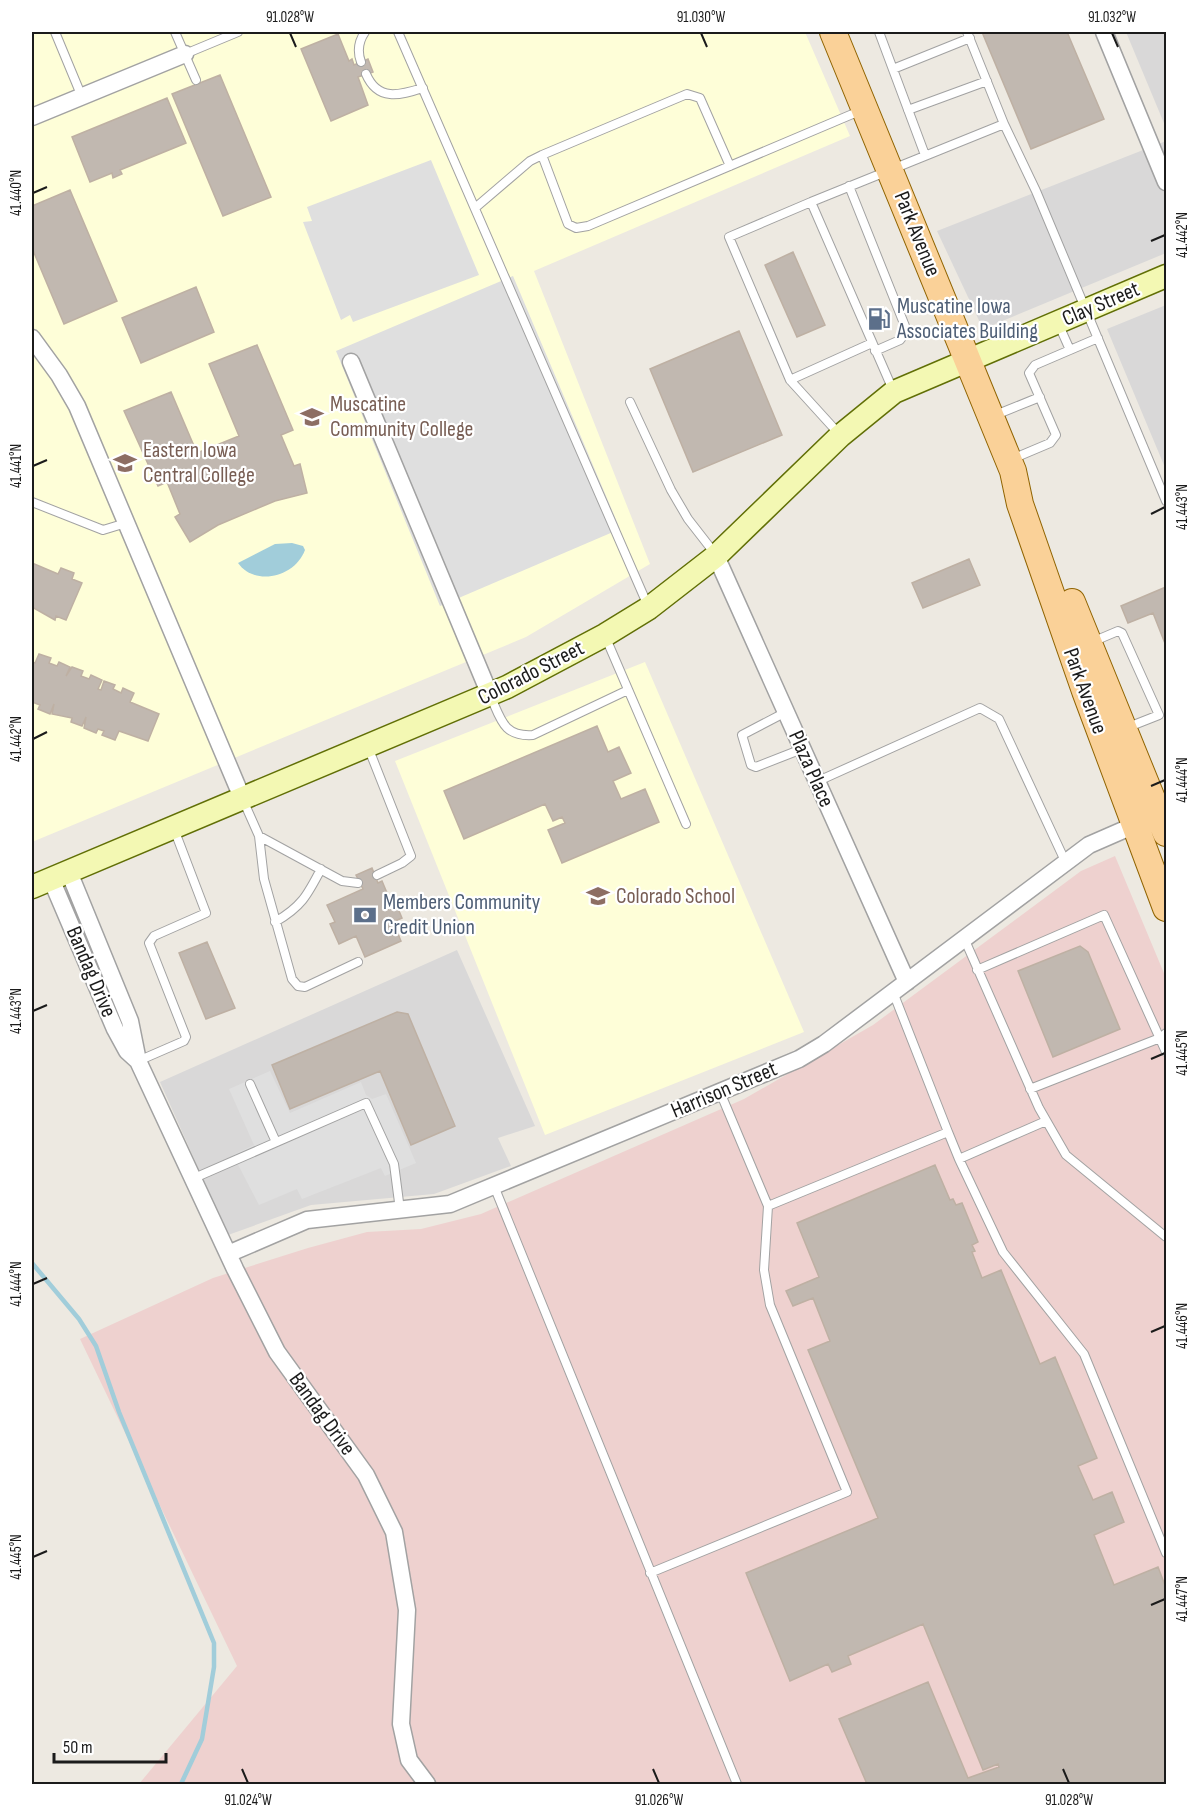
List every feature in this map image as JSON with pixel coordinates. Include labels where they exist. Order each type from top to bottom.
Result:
[{"type":"main road","name":"Park Avenue","points":[[833,32],[1011,465],[1020,504],[1079,647],[1134,825],[1167,908]]},
{"type":"main road","name":"Park Avenue","points":[[1079,647],[1123,729],[1164,820]]},
{"type":"street","points":[[1104,32],[1167,182]]},
{"type":"street","points":[[32,117],[185,54]]},
{"type":"street","name":"Clay Street","points":[[969,360],[1167,276]]},
{"type":"street","points":[[33,343],[70,391],[243,800]]},
{"type":"street","name":"Colorado Street","points":[[51,879],[490,695],[605,635],[649,608],[716,556],[840,436],[894,392],[969,360]]},
{"type":"street","points":[[351,362],[490,695]]},
{"type":"street","name":"Plaza Place","points":[[716,556],[907,982]]},
{"type":"street","name":"Harrison Street","points":[[228,1254],[307,1220],[450,1204],[799,1059],[907,982],[1089,845],[1134,825],[1164,820]]},
{"type":"street","name":"Bandag Drive","points":[[51,879],[115,1029],[127,1051],[138,1061],[192,1179],[277,1352],[366,1475],[394,1532],[407,1610],[401,1724],[408,1760],[427,1785]]},
{"type":"lane","points":[[55,32],[82,97]]},
{"type":"lane","points":[[175,32],[196,80]]},
{"type":"lane","points":[[185,54],[238,32]]},
{"type":"lane","points":[[361,62],[358,48],[364,32]]},
{"type":"lane","points":[[398,32],[649,608]]},
{"type":"lane","points":[[879,32],[925,155]]},
{"type":"lane","points":[[893,69],[969,35],[1004,124],[1036,190],[1167,501]]},
{"type":"lane","points":[[366,74],[377,90],[387,96],[401,95],[423,88]]},
{"type":"lane","points":[[908,110],[987,81]]},
{"type":"lane","points":[[475,208],[530,161],[687,94],[700,98],[730,166]]},
{"type":"lane","points":[[542,155],[568,224],[576,228],[588,226],[865,109]]},
{"type":"lane","points":[[840,436],[790,380],[729,237],[890,168],[1004,124]]},
{"type":"lane","points":[[790,380],[874,347],[900,340],[907,332],[849,186]]},
{"type":"lane","points":[[811,202],[894,392]]},
{"type":"lane","points":[[1058,322],[1070,350]]},
{"type":"lane","points":[[1011,465],[1050,442],[1056,435],[1029,373],[1035,366],[1098,338]]},
{"type":"lane","points":[[991,417],[1040,397]]},
{"type":"lane","points":[[630,402],[676,499],[716,556]]},
{"type":"lane","points":[[32,502],[104,530],[126,523]]},
{"type":"lane","points":[[1079,647],[1118,631],[1122,633],[1163,716],[1123,729]]},
{"type":"lane","points":[[605,635],[686,824]]},
{"type":"lane","points":[[490,695],[505,726],[520,735],[534,735],[628,690]]},
{"type":"lane","points":[[816,782],[980,708],[999,719],[1066,862]]},
{"type":"lane","points":[[786,712],[742,735],[742,742],[751,765],[756,767],[802,749]]},
{"type":"lane","points":[[368,747],[411,856],[402,864],[376,875]]},
{"type":"lane","points":[[243,800],[259,836],[264,879],[284,960],[298,986],[305,987],[358,962]]},
{"type":"lane","points":[[138,1061],[184,1041],[186,1037],[149,943],[154,936],[206,913],[174,828]]},
{"type":"lane","points":[[259,836],[342,881],[358,883]]},
{"type":"lane","points":[[275,922],[294,911],[306,898],[321,869]]},
{"type":"lane","points":[[977,970],[1104,915],[1165,1035],[1167,1052]]},
{"type":"lane","points":[[964,938],[1030,1089],[1066,1155],[1167,1237]]},
{"type":"lane","points":[[893,992],[959,1159],[1003,1252],[1023,1280],[1075,1339],[1084,1354],[1167,1553]]},
{"type":"lane","points":[[1030,1089],[1165,1035]]},
{"type":"lane","points":[[250,1084],[276,1142]]},
{"type":"lane","points":[[650,1573],[847,1492],[770,1305],[764,1270],[768,1206],[720,1092]]},
{"type":"lane","points":[[192,1179],[366,1103],[394,1164],[400,1210]]},
{"type":"lane","points":[[959,1159],[1046,1121]]},
{"type":"lane","points":[[768,1206],[948,1132]]},
{"type":"lane","points":[[494,1186],[737,1785]]},
{"type":"shaded area","name":"Muscatine Community College","points":[[32,32],[805,32],[850,136],[534,271],[650,564],[526,637],[32,842]]},
{"type":"shaded area","points":[[1126,32],[1166,32],[1166,128]]},
{"type":"shaded area","points":[[1166,141],[1166,253],[983,329],[937,231]]},
{"type":"shaded area","points":[[431,160],[479,275],[353,322],[350,315],[341,320],[303,222],[312,221],[307,207]]},
{"type":"shaded area","points":[[513,276],[620,529],[440,606],[336,351]]},
{"type":"shaded area","points":[[1166,305],[1166,470],[1107,329]]},
{"type":"shaded area","name":"Colorado School","points":[[645,662],[804,1032],[545,1135],[395,761]]},
{"type":"shaded area","points":[[1115,856],[1166,978],[1166,1784],[139,1784],[237,1666],[80,1339],[213,1278],[308,1248],[367,1232],[421,1229],[481,1214],[744,1099],[873,1025],[1081,871]]},
{"type":"shaded area","points":[[457,950],[535,1126],[498,1138],[511,1166],[434,1194],[311,1205],[228,1235],[160,1082]]},
{"type":"shaded area","points":[[270,1071],[290,1113],[361,1082],[366,1095],[372,1099],[386,1094],[416,1163],[385,1176],[381,1168],[302,1199],[297,1189],[259,1205],[233,1155],[254,1145],[229,1089]]},
{"type":"water","points":[[292,543],[303,546],[305,550],[293,567],[274,576],[254,575],[238,563],[275,544]]},
{"type":"building","points":[[982,32],[1067,32],[1104,119],[1031,149]]},
{"type":"building","points":[[338,34],[349,61],[352,59],[354,65],[368,59],[373,72],[358,77],[368,105],[331,121],[301,49]]},
{"type":"building","points":[[220,75],[271,197],[223,216],[172,94]]},
{"type":"building","points":[[167,98],[186,143],[120,170],[122,174],[113,178],[112,173],[90,182],[72,137]]},
{"type":"building","points":[[70,190],[117,301],[64,324],[32,248],[32,206]]},
{"type":"building","points":[[793,252],[825,325],[797,337],[765,265]]},
{"type":"building","points":[[196,287],[214,332],[141,363],[122,318]]},
{"type":"building","points":[[739,331],[782,435],[693,472],[650,369]]},
{"type":"building","points":[[257,345],[293,430],[281,435],[294,466],[300,464],[307,493],[275,501],[218,525],[190,542],[175,517],[180,514],[167,482],[158,486],[124,411],[171,392],[197,453],[239,436],[209,364]]},
{"type":"building","points":[[969,559],[980,585],[923,608],[912,583]]},
{"type":"building","points":[[32,563],[58,574],[61,568],[74,573],[72,579],[82,583],[66,620],[56,616],[55,620],[32,607]]},
{"type":"building","points":[[1166,587],[1166,646],[1153,613],[1128,623],[1121,606]]},
{"type":"building","points":[[39,654],[51,658],[49,663],[57,666],[59,662],[70,667],[66,676],[72,667],[83,671],[81,676],[89,679],[91,675],[102,680],[98,689],[101,690],[104,681],[115,685],[113,689],[121,693],[123,688],[134,693],[130,702],[159,714],[148,741],[119,731],[115,740],[102,735],[104,731],[98,729],[96,733],[84,728],[86,717],[82,726],[71,722],[72,718],[52,714],[54,704],[50,714],[38,709],[40,705],[32,702],[32,662],[35,663]]},
{"type":"building","points":[[597,726],[608,752],[619,747],[631,773],[613,781],[621,799],[645,789],[659,822],[562,863],[548,830],[565,823],[562,817],[553,821],[545,804],[464,839],[444,791]]},
{"type":"building","points":[[372,868],[378,883],[382,881],[390,900],[394,899],[402,918],[393,922],[401,941],[365,957],[356,936],[339,944],[330,924],[335,922],[327,905],[363,889],[356,875]]},
{"type":"building","points":[[207,942],[235,1008],[206,1019],[179,953]]},
{"type":"building","points":[[1080,946],[1088,952],[1120,1029],[1053,1057],[1018,971]]},
{"type":"building","points":[[397,1012],[408,1014],[455,1126],[411,1145],[380,1071],[290,1109],[272,1065]]},
{"type":"building","points":[[935,1165],[950,1200],[953,1199],[956,1205],[962,1203],[978,1242],[972,1245],[975,1251],[972,1252],[982,1278],[1001,1270],[1040,1364],[1055,1357],[1097,1458],[1078,1466],[1093,1500],[1112,1492],[1124,1522],[1094,1535],[1114,1585],[1158,1567],[1166,1588],[1166,1784],[867,1784],[839,1719],[928,1682],[968,1778],[999,1767],[998,1764],[983,1770],[923,1624],[848,1656],[851,1664],[832,1672],[828,1664],[790,1681],[746,1573],[878,1518],[808,1350],[830,1341],[813,1298],[793,1306],[786,1291],[819,1277],[797,1223]]},
{"type":"waterway","points":[[32,1263],[79,1319],[96,1346],[119,1412],[214,1643],[214,1667],[202,1739],[181,1784]]},
{"type":"place","name":"Muscatine Iowa Associates Building","points":[[879,319]]},
{"type":"place","name":"Muscatine Community College","points":[[312,417]]},
{"type":"place","name":"Eastern Iowa Central College","points":[[125,463]]},
{"type":"place","name":"Colorado School","points":[[598,896]]},
{"type":"place","name":"Members Community Credit Union","points":[[365,915]]}]
